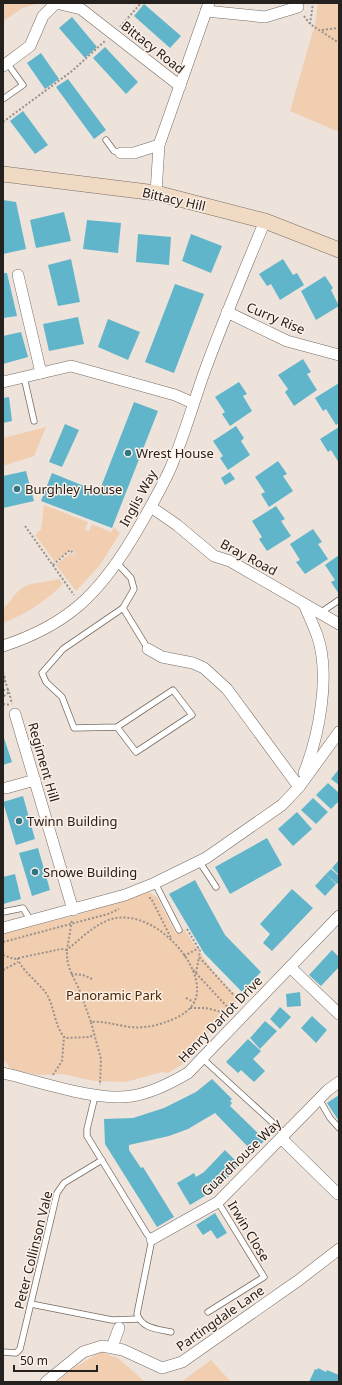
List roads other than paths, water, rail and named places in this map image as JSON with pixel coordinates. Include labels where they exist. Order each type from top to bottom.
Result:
[{"type":"main road","name":"Bittacy Hill","points":[[3,174],[156,193],[265,221],[339,250]]},
{"type":"street","name":"Bittacy Road","points":[[5,64],[30,46],[43,16],[56,3],[81,9],[180,86]]},
{"type":"street","points":[[156,193],[160,145],[207,7],[265,17],[298,7]]},
{"type":"street","points":[[121,153],[134,153],[160,145]]},
{"type":"street","name":"Inglis Way","points":[[3,646],[24,639],[43,630],[69,614],[91,595],[117,563],[151,507],[170,467],[227,312],[265,221]]},
{"type":"street","points":[[18,275],[40,373]]},
{"type":"street","name":"Curry Rise","points":[[227,312],[287,341],[339,354]]},
{"type":"street","points":[[3,382],[71,366],[175,395],[193,403]]},
{"type":"street","name":"Bray Road","points":[[151,507],[177,525],[214,556],[230,560],[339,624]]},
{"type":"street","points":[[299,787],[307,766],[320,721],[323,660],[317,635],[304,604]]},
{"type":"street","points":[[148,650],[162,657],[193,663],[204,668],[227,688],[299,787]]},
{"type":"street","name":"Regiment Hill","points":[[15,714],[73,910]]},
{"type":"street","points":[[3,928],[125,895],[155,883],[199,861],[262,821],[282,805],[299,787],[339,732]]},
{"type":"street","points":[[4,788],[35,780]]},
{"type":"street","name":"Henry Darlot Drive","points":[[3,1073],[95,1096],[131,1096],[158,1088],[188,1073],[339,916]]},
{"type":"street","points":[[290,967],[339,1014]]},
{"type":"street","name":"Guardhouse Way","points":[[152,1239],[218,1202],[319,1099],[339,1082]]},
{"type":"street","points":[[283,1136],[338,1194]]},
{"type":"street","name":"Partingdale Lane","points":[[46,1382],[83,1352],[98,1347],[112,1347],[162,1368],[182,1362],[299,1280],[339,1249]]},
{"type":"street","points":[[112,1347],[119,1328]]},
{"type":"lane","points":[[3,99],[23,85],[5,64]]},
{"type":"lane","points":[[106,140],[114,151],[121,153]]},
{"type":"lane","points":[[24,377],[34,421]]},
{"type":"lane","points":[[117,563],[131,578],[134,588],[123,608],[63,649],[42,674],[46,682],[62,698],[74,728],[117,727],[174,690],[192,715],[136,752],[117,727]]},
{"type":"lane","points":[[319,613],[339,600]]},
{"type":"lane","points":[[123,608],[148,650]]},
{"type":"lane","points":[[199,861],[216,886]]},
{"type":"lane","points":[[155,883],[179,930]]},
{"type":"lane","points":[[3,912],[23,908],[31,921]]},
{"type":"lane","points":[[202,1058],[283,1136]]},
{"type":"lane","points":[[95,1096],[87,1129],[87,1136],[147,1234],[152,1239],[137,1314],[139,1319],[148,1327],[171,1332]]},
{"type":"lane","points":[[319,1099],[330,1118],[339,1128]]},
{"type":"lane","name":"Peter Collinson Vale","points":[[3,1352],[16,1353],[18,1351],[31,1304],[57,1193],[64,1183],[102,1160]]},
{"type":"lane","name":"Irwin Close","points":[[208,1312],[264,1277],[218,1202]]},
{"type":"lane","points":[[31,1304],[112,1320],[139,1319]]},
{"type":"place","name":"Wrest House","points":[[128,453]]},
{"type":"place","name":"Burghley House","points":[[17,489]]},
{"type":"place","name":"Twinn Building","points":[[19,821]]},
{"type":"place","name":"Snowe Building","points":[[35,872]]},
{"type":"park label","name":"Panoramic Park","points":[[114,995]]}]
